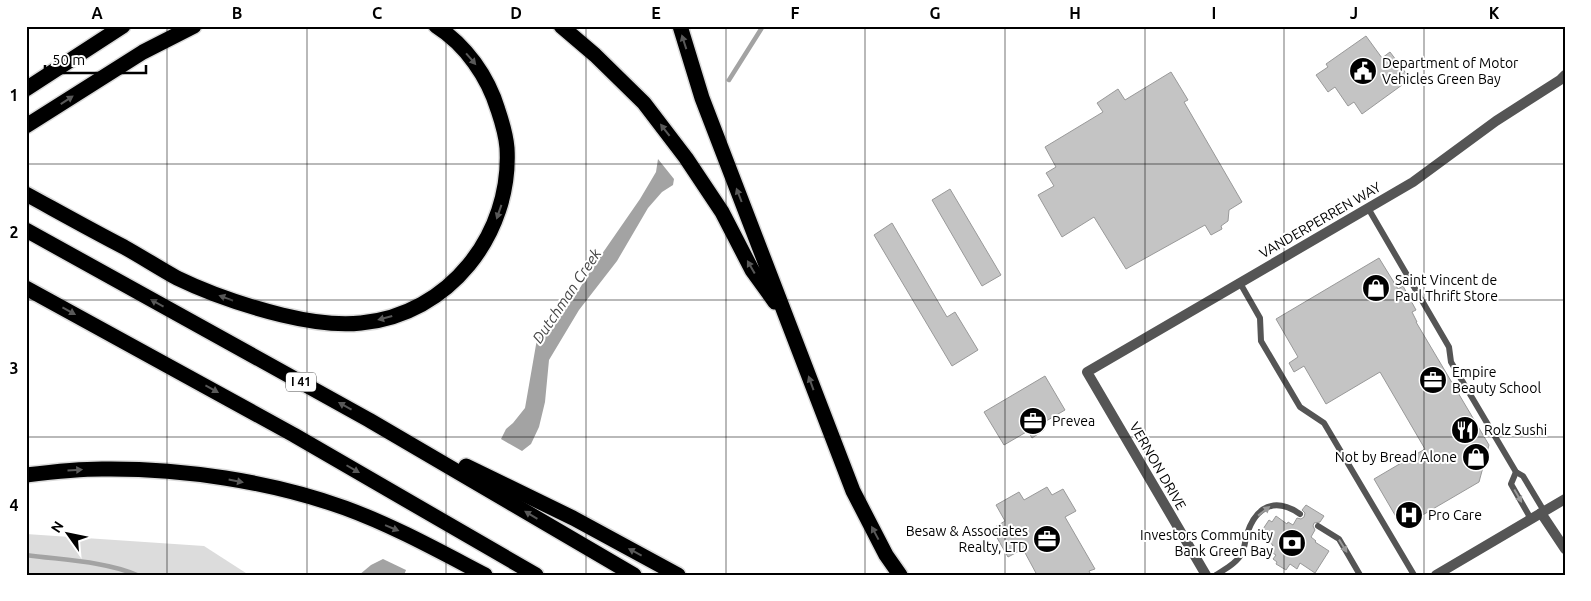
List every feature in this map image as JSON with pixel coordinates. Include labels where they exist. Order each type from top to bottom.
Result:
[{"type":"highway","points":[[26,89],[123,26]]},
{"type":"highway","points":[[26,126],[143,52],[194,26]]},
{"type":"highway","points":[[26,194],[178,278],[247,306],[306,320],[342,323],[380,320],[413,310],[450,286],[467,268],[480,250],[492,230],[501,207],[507,172],[507,146],[502,122],[488,83],[474,61],[445,32],[436,26]]},
{"type":"highway","points":[[561,26],[644,103],[680,150],[722,212],[752,270],[788,322]]},
{"type":"highway","points":[[680,26],[702,98],[853,491],[886,555],[900,575]]},
{"type":"highway","name":"I 41","points":[[26,230],[369,420],[634,575]]},
{"type":"highway","points":[[26,288],[294,434],[536,575]]},
{"type":"highway","points":[[369,420],[573,518],[678,575]]},
{"type":"highway","points":[[26,475],[101,469],[137,469],[213,476],[272,488],[345,508],[409,535],[485,575]]},
{"type":"street","name":"VANDERPERREN WAY","points":[[1087,372],[1413,182],[1496,121],[1563,78]]},
{"type":"street","name":"VERNON DRIVE","points":[[1087,372],[1206,575]]},
{"type":"street","points":[[1436,575],[1565,499]]},
{"type":"street","points":[[1543,512],[1565,548]]},
{"type":"lane","points":[[1368,208],[1449,347],[1450,362],[1516,472],[1523,476],[1543,512]]},
{"type":"lane","points":[[1240,283],[1260,318],[1261,341],[1300,406],[1324,423],[1414,575]]},
{"type":"lane","points":[[1516,472],[1511,484],[1531,519]]},
{"type":"lane","points":[[1216,575],[1235,562],[1242,554],[1247,534],[1252,524],[1265,508],[1280,504],[1300,514]]},
{"type":"lane","points":[[1318,526],[1339,539],[1360,575]]},
{"type":"shaded area","points":[[658,159],[674,179],[673,185],[662,192],[648,208],[617,261],[579,310],[549,360],[545,402],[539,427],[531,444],[522,451],[501,439],[506,429],[525,408],[537,339],[560,317],[640,199],[656,172]]},
{"type":"shaded area","points":[[26,534],[204,546],[249,575],[26,575]]},
{"type":"shaded area","points":[[383,559],[406,570],[404,575],[359,575],[371,565]]},
{"type":"building","name":"Department of Motor Vehicles Green Bay","points":[[1366,36],[1382,58],[1390,52],[1408,76],[1400,82],[1402,85],[1362,114],[1354,102],[1348,106],[1335,87],[1328,92],[1316,75],[1328,67],[1326,64]]},
{"type":"building","points":[[1171,72],[1188,100],[1184,102],[1242,202],[1229,210],[1228,221],[1221,226],[1222,229],[1211,235],[1205,225],[1126,269],[1094,217],[1062,237],[1038,195],[1054,186],[1046,173],[1056,167],[1045,147],[1103,112],[1097,103],[1118,89],[1125,100]]},
{"type":"building","points":[[950,189],[1001,275],[982,286],[932,200]]},
{"type":"building","points":[[892,223],[947,317],[955,312],[978,350],[952,366],[874,235]]},
{"type":"building","points":[[1379,258],[1398,289],[1403,286],[1416,310],[1412,312],[1416,322],[1489,445],[1479,482],[1402,527],[1374,479],[1425,449],[1380,372],[1326,404],[1304,366],[1294,372],[1289,363],[1298,357],[1276,319]]},
{"type":"building","points":[[1045,376],[1065,410],[1041,424],[1044,430],[1032,438],[1028,431],[1004,445],[984,412]]},
{"type":"building","points":[[1047,487],[1052,495],[1063,489],[1076,511],[1065,517],[1095,569],[1089,571],[1091,575],[1037,575],[1023,549],[1008,557],[992,529],[1005,521],[996,505],[1019,492],[1024,500]]},
{"type":"building","points":[[1306,505],[1324,516],[1320,522],[1314,523],[1315,530],[1311,537],[1329,551],[1315,573],[1300,563],[1297,569],[1290,564],[1286,570],[1276,564],[1277,562],[1273,559],[1276,555],[1269,551],[1273,545],[1262,538],[1264,535],[1261,532],[1269,520],[1272,522],[1276,516],[1287,524],[1288,522],[1293,525],[1297,518],[1301,519],[1304,517],[1305,513],[1302,510]]},
{"type":"waterway","name":"Dutchman Creek","points":[[729,80],[763,26]]},
{"type":"waterway","name":"Dutchman Creek","points":[[26,555],[97,564],[137,575]]},
{"type":"place","name":"Department of Motor Vehicles Green Bay","points":[[1363,71]]},
{"type":"place","name":"Saint Vincent de Paul Thrift Store","points":[[1376,288]]},
{"type":"place","name":"Empire Beauty School","points":[[1433,380]]},
{"type":"place","name":"Prevea","points":[[1033,421]]},
{"type":"place","name":"Rolz Sushi","points":[[1465,430]]},
{"type":"place","name":"Not by Bread Alone","points":[[1476,457]]},
{"type":"place","name":"Pro Care","points":[[1409,515]]},
{"type":"place","name":"Besaw & Associates Realty, LTD","points":[[1047,539]]},
{"type":"place","name":"Investors Community Bank Green Bay","points":[[1292,543]]}]
